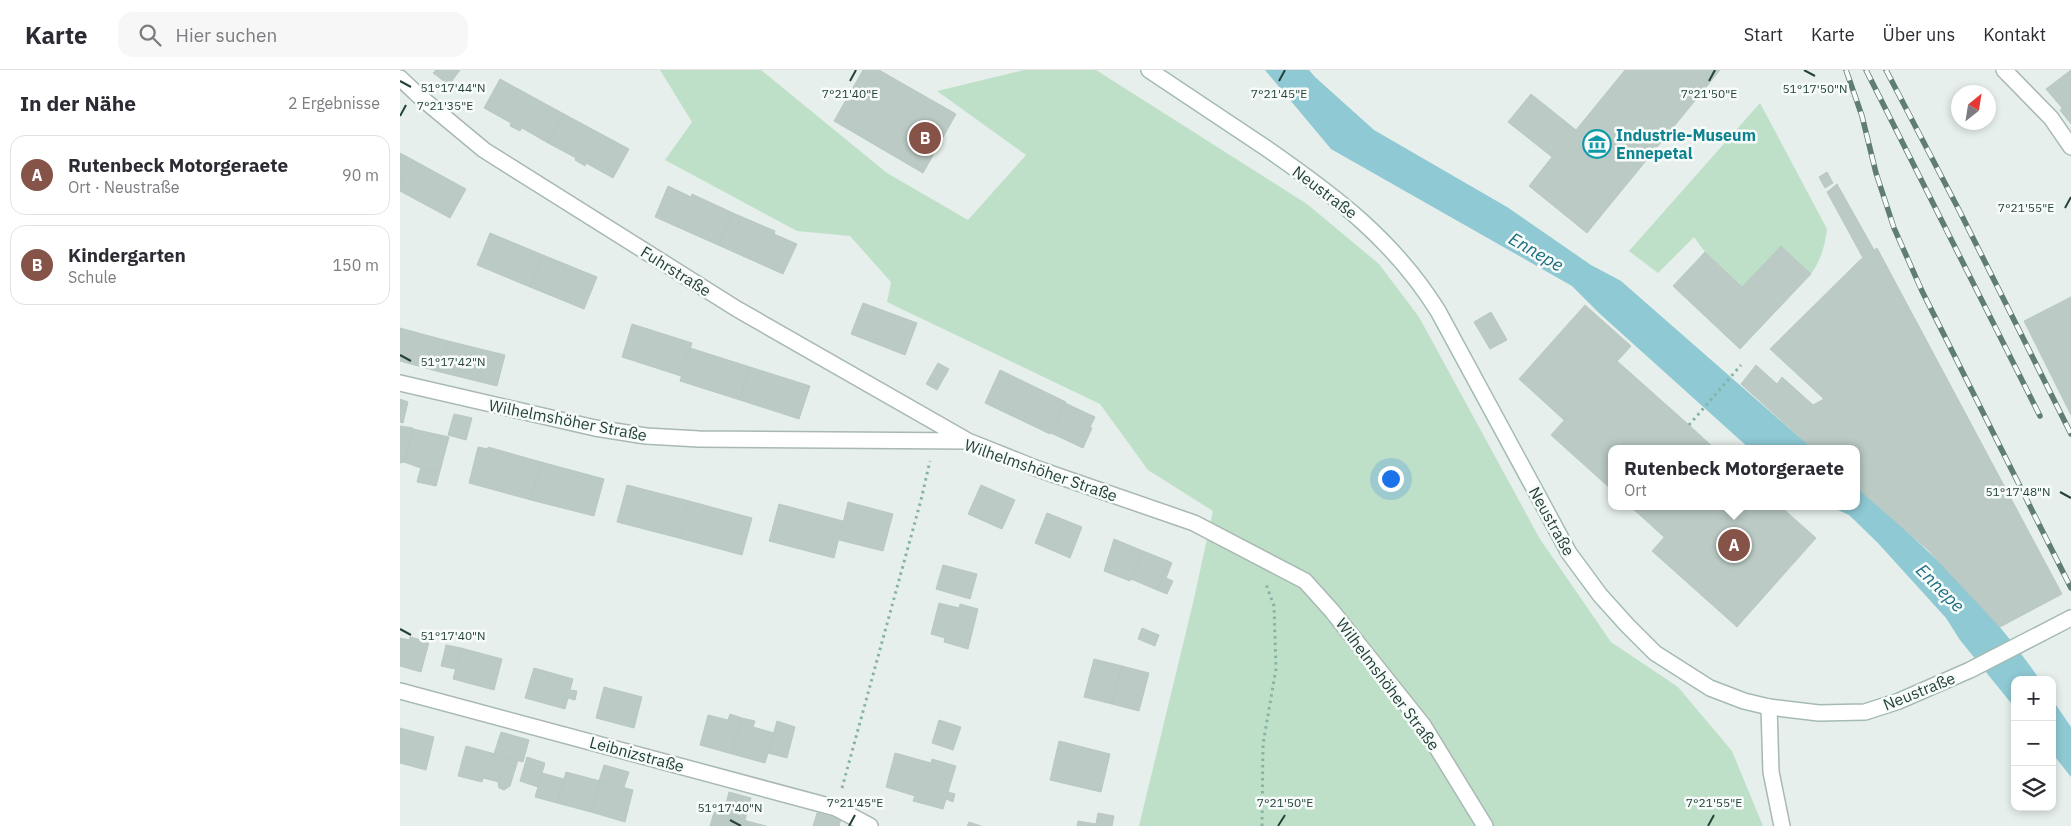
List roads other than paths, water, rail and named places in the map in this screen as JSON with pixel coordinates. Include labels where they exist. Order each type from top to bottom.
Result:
[{"type":"street","name":"Neustraße","points":[[1150,70],[1315,182],[1366,224],[1391,248],[1414,276],[1438,311],[1569,553],[1600,595],[1626,625],[1655,653],[1710,688],[1769,708],[1819,713],[1865,712],[1899,701],[1970,670],[2071,618]]},
{"type":"street","points":[[2004,70],[2051,118],[2071,147]]},
{"type":"street","name":"Fuhrstraße","points":[[400,78],[484,150],[737,309],[968,441]]},
{"type":"street","name":"Wilhelmshöher Straße","points":[[400,383],[595,428],[646,436],[699,439],[968,441],[1038,469],[1194,523],[1305,581],[1332,611],[1423,725],[1485,826]]},
{"type":"street","name":"Leibnizstraße","points":[[400,691],[836,808],[870,826]]},
{"type":"street","points":[[1769,708],[1770,772],[1782,826]]},
{"type":"water","name":"Ennepe","points":[[1265,70],[1309,70],[1374,130],[1507,207],[1591,265],[1621,281],[1808,445],[1746,445],[1599,313],[1572,286],[1331,149]]},
{"type":"water","name":"Ennepe","points":[[1860,490],[1931,554],[1978,602],[2000,627],[2037,676],[2011,676],[2011,703],[1960,640],[1946,618],[1877,542],[1849,515],[1838,510],[1860,510]]},
{"type":"water","points":[[2056,705],[2071,727],[2071,777],[2056,758]]},
{"type":"railway","points":[[1846,70],[1862,116],[1876,173],[1894,228],[1922,291],[2071,588]]},
{"type":"railway","points":[[1866,70],[2040,416]]},
{"type":"railway","points":[[1886,70],[1960,212],[2071,434]]},
{"type":"place","name":"Kindergarten","points":[[925,138]]},
{"type":"place","name":"Industrie-Museum Ennepetal","points":[[1597,144]]},
{"type":"place","name":"Rutenbeck Motorgeraete","points":[[1734,545]]}]
